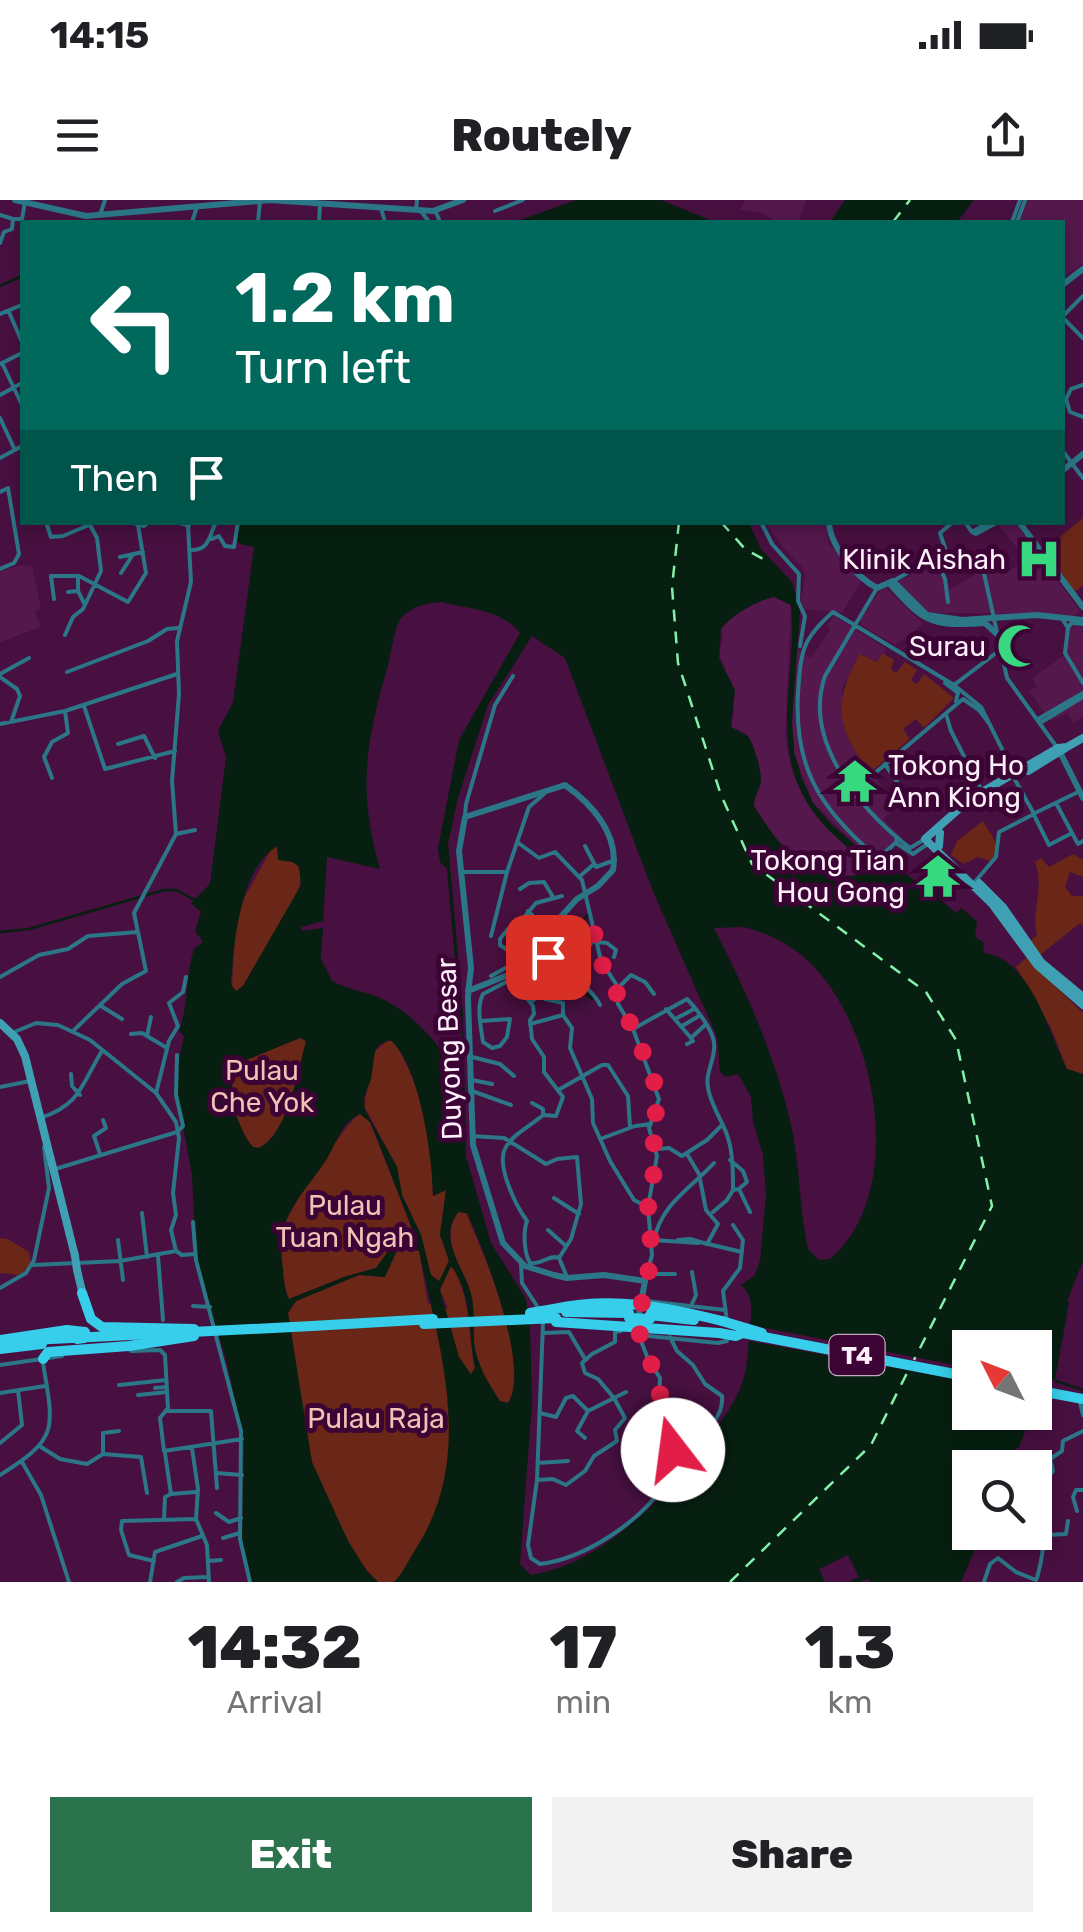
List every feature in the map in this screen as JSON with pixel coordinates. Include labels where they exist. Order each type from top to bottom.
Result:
[{"type":"highway","points":[[82,1292],[91,1319],[106,1333],[129,1339]]},
{"type":"highway","points":[[555,1316],[600,1302],[641,1303],[722,1324]]},
{"type":"highway","points":[[0,1344],[82,1324],[84,1308]]},
{"type":"highway","points":[[0,1344],[555,1316],[634,1324],[722,1324]]},
{"type":"highway","points":[[634,1324],[650,1317],[722,1324]]},
{"type":"highway","name":"T4","points":[[722,1324],[952,1371]]},
{"type":"highway","name":"T4","points":[[722,1324],[736,1336],[743,1333],[952,1372]]},
{"type":"highway","points":[[34,1342],[86,1336],[81,1330],[67,1330]]},
{"type":"highway","points":[[106,1333],[199,1334]]},
{"type":"highway","points":[[34,1342],[199,1334]]},
{"type":"highway","points":[[42,1359],[48,1352],[129,1346],[199,1334]]},
{"type":"highway","points":[[1052,1393],[1082,1399]]},
{"type":"main road","points":[[932,842],[982,791],[1083,738]]},
{"type":"main road","points":[[932,842],[972,803],[1013,775]]},
{"type":"main road","points":[[932,842],[1003,907],[1037,957],[1083,997]]},
{"type":"main road","points":[[974,882],[1038,966],[1083,1005]]},
{"type":"main road","points":[[0,1023],[21,1046],[92,1337],[106,1333]]},
{"type":"street","points":[[15,200],[104,217],[217,202],[310,202],[419,211],[436,210],[463,200]]},
{"type":"street","points":[[104,217],[105,200]]},
{"type":"street","points":[[157,200],[157,210]]},
{"type":"street","points":[[418,200],[419,211],[428,220]]},
{"type":"street","points":[[495,211],[523,200]]},
{"type":"street","points":[[0,215],[22,218],[24,202]]},
{"type":"street","points":[[319,220],[320,204]]},
{"type":"street","points":[[193,220],[197,206]]},
{"type":"street","points":[[382,208],[384,220]]},
{"type":"street","points":[[436,210],[439,220]]},
{"type":"street","points":[[0,244],[2,231],[12,229],[13,219]]},
{"type":"street","points":[[1065,314],[1083,296]]},
{"type":"street","points":[[0,314],[20,306]]},
{"type":"street","points":[[9,312],[20,337]]},
{"type":"street","points":[[0,354],[20,401]]},
{"type":"street","points":[[0,394],[20,385]]},
{"type":"street","points":[[1065,401],[1071,389],[1083,385]]},
{"type":"street","points":[[0,418],[15,450]]},
{"type":"street","points":[[0,458],[20,447]]},
{"type":"street","points":[[1065,454],[1083,478]]},
{"type":"street","points":[[1065,468],[1083,454]]},
{"type":"street","points":[[0,492],[8,488],[19,554],[14,563],[0,570]]},
{"type":"street","points":[[47,525],[51,538],[90,525]]},
{"type":"street","points":[[64,636],[71,620],[83,610],[102,571],[93,525]]},
{"type":"street","points":[[54,600],[51,576],[78,576],[128,602],[146,573],[138,525]]},
{"type":"street","points":[[73,1031],[122,984],[146,971],[134,916],[176,834],[172,780],[179,694],[179,628],[191,582],[187,525]]},
{"type":"street","points":[[212,539],[215,525]]},
{"type":"street","points":[[189,550],[202,548],[219,536],[226,546],[234,547],[238,525]]},
{"type":"street","points":[[763,525],[772,544],[798,574],[798,601],[805,613],[798,725],[804,764],[839,822],[874,854],[882,854],[896,840]]},
{"type":"street","points":[[830,525],[833,542],[864,580],[876,588]]},
{"type":"street","points":[[932,842],[912,854],[853,788],[826,743],[820,690],[824,676],[876,588],[947,549],[941,532],[949,525]]},
{"type":"street","points":[[967,525],[976,534],[992,525]]},
{"type":"street","points":[[972,532],[985,525]]},
{"type":"street","points":[[1021,525],[1082,608],[1080,614],[1067,622]]},
{"type":"street","points":[[120,558],[143,552]]},
{"type":"street","points":[[121,573],[133,554]]},
{"type":"street","points":[[936,558],[948,602]]},
{"type":"street","points":[[974,882],[996,857],[999,832],[1081,795],[1062,749],[1007,678],[982,564]]},
{"type":"street","points":[[78,576],[78,591],[84,603]]},
{"type":"street","points":[[891,582],[927,615],[984,621],[997,632]]},
{"type":"street","points":[[68,592],[78,591]]},
{"type":"street","points":[[800,650],[814,629],[833,612],[958,693],[946,714],[853,788]]},
{"type":"street","points":[[984,621],[993,613]]},
{"type":"street","points":[[993,613],[1008,618],[1038,615],[1083,622]]},
{"type":"street","points":[[997,632],[1008,618]]},
{"type":"street","points":[[1067,622],[1065,653],[1083,683]]},
{"type":"street","points":[[67,672],[179,628]]},
{"type":"street","points":[[954,685],[1001,653]]},
{"type":"street","points":[[12,722],[20,696],[0,676],[29,658]]},
{"type":"street","points":[[0,724],[65,711],[177,674]]},
{"type":"street","name":"Duyong Besar","points":[[512,676],[495,706],[458,842],[471,968],[468,991],[472,1136],[498,1233],[521,1264]]},
{"type":"street","points":[[939,678],[954,685],[985,711],[1049,845],[1072,833]]},
{"type":"street","points":[[1039,721],[1083,695]]},
{"type":"street","points":[[1039,721],[1083,695]]},
{"type":"street","points":[[954,705],[968,700],[993,730]]},
{"type":"street","points":[[84,704],[102,767],[112,769],[175,751]]},
{"type":"street","points":[[52,778],[44,757],[52,742],[68,733],[65,711]]},
{"type":"street","points":[[946,714],[982,791]]},
{"type":"street","points":[[939,720],[951,731]]},
{"type":"street","points":[[118,744],[144,736],[155,758]]},
{"type":"street","points":[[885,764],[913,804]]},
{"type":"street","points":[[465,816],[566,785],[590,803],[607,834],[614,860],[609,877],[577,898],[504,978],[468,991]]},
{"type":"street","points":[[491,936],[506,872],[529,807],[546,790]]},
{"type":"street","points":[[1056,803],[1080,842]]},
{"type":"street","points":[[176,834],[194,830]]},
{"type":"street","points":[[896,840],[912,848],[932,842]]},
{"type":"street","points":[[517,842],[535,857],[546,858],[555,852],[579,877],[601,963],[618,989],[619,1007],[634,1029],[659,1099],[649,1132],[656,1149],[648,1208],[654,1240]]},
{"type":"street","points":[[585,846],[598,867],[614,860]]},
{"type":"street","points":[[579,877],[594,864]]},
{"type":"street","points":[[461,872],[506,872]]},
{"type":"street","points":[[520,890],[528,883],[544,882],[553,897]]},
{"type":"street","points":[[521,921],[536,902],[562,896]]},
{"type":"street","points":[[528,910],[551,928]]},
{"type":"street","points":[[530,927],[536,934],[530,949]]},
{"type":"street","points":[[481,1021],[510,1018],[507,1037],[500,1046],[492,1048],[482,1042],[480,1001],[492,982],[512,979],[534,956],[561,948],[580,932],[593,928]]},
{"type":"street","points":[[508,929],[500,945],[517,960]]},
{"type":"street","points":[[0,976],[39,955],[68,949],[88,936],[138,932]]},
{"type":"street","points":[[596,939],[614,947],[614,957]]},
{"type":"street","points":[[534,978],[552,966],[564,965],[596,939]]},
{"type":"street","points":[[516,944],[517,960]]},
{"type":"street","points":[[550,949],[552,966]]},
{"type":"street","points":[[564,965],[600,1005]]},
{"type":"street","points":[[618,989],[631,975],[654,994]]},
{"type":"street","points":[[156,1093],[167,1048],[178,1024],[168,1003],[183,992],[186,977]]},
{"type":"street","points":[[512,979],[531,1002],[533,1041],[544,1057],[544,1072],[563,1097],[557,1114],[552,1118],[543,1115]]},
{"type":"street","points":[[531,1002],[540,994],[547,1000],[561,1001],[572,1028],[570,1048],[592,1099],[593,1123],[634,1200],[648,1208]]},
{"type":"street","points":[[634,1029],[686,998],[705,1025],[715,1042],[707,1079],[727,1134],[736,1189],[750,1212]]},
{"type":"street","points":[[102,1006],[122,1018]]},
{"type":"street","points":[[677,1018],[694,1008]]},
{"type":"street","points":[[666,1009],[693,1041],[687,1044]]},
{"type":"street","points":[[530,1024],[564,1014]]},
{"type":"street","points":[[682,1026],[699,1016]]},
{"type":"street","points":[[147,1036],[151,1017]]},
{"type":"street","points":[[0,1038],[22,1027],[46,1022],[73,1031],[156,1093],[176,1122],[176,1215],[171,1230],[176,1252]]},
{"type":"street","points":[[691,1038],[705,1025]]},
{"type":"street","points":[[132,1034],[141,1032],[167,1048]]},
{"type":"street","points":[[40,1118],[80,1095],[103,1050]]},
{"type":"street","points":[[52,1170],[177,1132],[183,1126],[176,1095],[177,1055]]},
{"type":"street","points":[[472,1056],[500,1064],[514,1076]]},
{"type":"street","points":[[560,1089],[608,1065],[628,1096],[630,1127]]},
{"type":"street","points":[[71,1074],[70,1082],[80,1095]]},
{"type":"street","points":[[160,1074],[176,1075]]},
{"type":"street","points":[[472,1080],[492,1084]]},
{"type":"street","points":[[0,1088],[31,1081]]},
{"type":"street","points":[[472,1091],[510,1105]]},
{"type":"street","points":[[532,1102],[543,1109],[543,1115]]},
{"type":"street","points":[[532,1266],[526,1256],[523,1232],[527,1221],[516,1207],[505,1176],[503,1152],[543,1115]]},
{"type":"street","points":[[100,1154],[94,1136],[106,1128],[103,1120]]},
{"type":"street","points":[[602,1138],[651,1124]]},
{"type":"street","points":[[656,1149],[662,1146],[680,1156],[687,1154],[721,1126]]},
{"type":"street","points":[[472,1136],[501,1136],[546,1164],[578,1157],[579,1214],[559,1258]]},
{"type":"street","points":[[33,1265],[48,1196],[46,1144]]},
{"type":"street","points":[[687,1154],[700,1176],[706,1208],[718,1224],[707,1244]]},
{"type":"street","points":[[712,1214],[747,1182],[745,1174],[730,1160]]},
{"type":"street","points":[[670,1337],[705,1384],[721,1394],[723,1404],[709,1430],[706,1448],[686,1464],[673,1450],[660,1400],[660,1378],[634,1324],[654,1240],[670,1204],[714,1163]]},
{"type":"street","points":[[554,1198],[579,1214]]},
{"type":"street","points":[[142,1213],[147,1257]]},
{"type":"street","points":[[193,1222],[195,1254],[242,1439],[240,1525],[250,1582]]},
{"type":"street","points":[[538,1480],[566,1485],[584,1471],[594,1456],[617,1441],[614,1430],[625,1418],[614,1398],[582,1365],[585,1358],[615,1342],[615,1332],[634,1324],[670,1337],[727,1342],[722,1324],[723,1291],[740,1268],[743,1240],[733,1225]]},
{"type":"street","points":[[548,1230],[566,1246]]},
{"type":"street","points":[[118,1240],[123,1280]]},
{"type":"street","points":[[654,1240],[678,1240],[742,1252]]},
{"type":"street","points":[[0,1288],[33,1265],[120,1261],[176,1252],[195,1254]]},
{"type":"street","points":[[158,1256],[163,1320]]},
{"type":"street","points":[[532,1266],[559,1258]]},
{"type":"street","points":[[559,1258],[567,1278]]},
{"type":"street","points":[[673,1450],[664,1450],[648,1464],[664,1482],[644,1508],[590,1550],[544,1564],[533,1561],[528,1551],[538,1480],[543,1333],[540,1311],[520,1279],[521,1264],[567,1278],[675,1274]]},
{"type":"street","points":[[692,1272],[696,1296],[692,1304]]},
{"type":"street","points":[[641,1303],[692,1304],[722,1324]]},
{"type":"street","points":[[192,1306],[210,1307]]},
{"type":"street","points":[[543,1333],[569,1332],[585,1358]]},
{"type":"street","points":[[0,1365],[80,1353],[160,1350],[165,1355],[167,1411]]},
{"type":"street","points":[[0,1475],[41,1446],[50,1430],[42,1359]]},
{"type":"street","points":[[120,1385],[166,1387]]},
{"type":"street","points":[[0,1392],[46,1386]]},
{"type":"street","points":[[154,1388],[166,1387]]},
{"type":"street","points":[[138,1395],[166,1387]]},
{"type":"street","points":[[0,1443],[22,1425],[18,1390]]},
{"type":"street","points":[[585,1438],[577,1432],[588,1412],[626,1392]]},
{"type":"street","points":[[540,1413],[556,1418],[564,1400],[571,1396],[588,1412]]},
{"type":"street","points":[[1082,1399],[1083,1416]]},
{"type":"street","points":[[171,1494],[160,1418],[167,1411],[210,1410],[217,1488]]},
{"type":"street","points":[[104,1454],[103,1433],[119,1431]]},
{"type":"street","points":[[1052,1458],[1062,1451],[1063,1441],[1083,1431]]},
{"type":"street","points":[[164,1451],[242,1439]]},
{"type":"street","points":[[41,1446],[58,1458],[86,1464],[104,1454],[139,1456],[147,1493]]},
{"type":"street","points":[[177,1582],[184,1578],[209,1579],[196,1519],[192,1448]]},
{"type":"street","points":[[538,1463],[568,1461]]},
{"type":"street","points":[[22,1462],[41,1495],[69,1582]]},
{"type":"street","points":[[216,1473],[242,1474]]},
{"type":"street","points":[[1077,1510],[1073,1496],[1076,1490],[1083,1490]]},
{"type":"street","points":[[164,1519],[165,1498],[197,1492]]},
{"type":"street","points":[[216,1514],[240,1525]]},
{"type":"street","points":[[154,1561],[129,1555],[120,1524],[127,1519],[196,1519]]},
{"type":"street","points":[[1052,1534],[1068,1533],[1068,1521]]},
{"type":"street","points":[[227,1536],[240,1525]]},
{"type":"street","points":[[150,1582],[154,1553],[202,1536]]},
{"type":"street","points":[[984,1582],[990,1564],[998,1558],[1036,1581],[1043,1550]]},
{"type":"street","points":[[208,1561],[221,1560]]},
{"type":"shaded area","points":[[576,200],[661,200],[710,220],[521,220]]},
{"type":"shaded area","points":[[745,200],[806,200],[800,220],[773,220],[759,212],[741,210]]},
{"type":"shaded area","points":[[845,200],[974,200],[959,220],[831,220]]},
{"type":"shaded area","points":[[1027,200],[1083,200],[1083,263],[1065,276],[1065,220],[1020,220]]},
{"type":"shaded area","points":[[239,525],[750,525],[761,549],[792,582],[800,612],[792,722],[794,752],[813,803],[869,857],[884,858],[925,888],[941,888],[947,894],[942,901],[956,913],[961,908],[977,921],[975,937],[983,942],[984,953],[1001,958],[1027,983],[1067,1069],[1083,1074],[1083,1261],[1067,1301],[1055,1380],[1052,1330],[952,1330],[952,1430],[1026,1430],[1015,1450],[952,1450],[952,1550],[975,1550],[961,1582],[394,1582],[434,1515],[449,1441],[443,1365],[419,1251],[399,1246],[385,1277],[359,1275],[296,1301],[288,1313],[312,1462],[348,1541],[378,1582],[251,1582],[242,1541],[244,1445],[227,1363],[196,1259],[192,1175],[177,1093],[184,1036],[179,1031],[189,970],[194,949],[203,942],[195,931],[201,912],[191,903],[210,884],[226,757],[218,731],[233,702],[254,547],[236,539]],"holes":[[[774,597],[791,605],[787,713],[792,765],[800,790],[820,821],[864,863],[863,874],[827,874],[798,860],[785,848],[754,806],[761,780],[755,751],[748,736],[731,727],[735,690],[719,658],[721,629],[738,613]],[[430,603],[494,614],[520,633],[459,740],[438,848],[440,862],[447,869],[464,1061],[459,1074],[433,1040],[402,1011],[378,997],[332,981],[321,959],[323,928],[302,931],[301,927],[323,921],[327,857],[380,869],[368,814],[367,766],[374,719],[400,620],[408,612]],[[532,636],[565,658],[652,889],[717,1037],[720,1072],[726,1077],[738,1074],[751,1097],[766,1194],[760,1261],[754,1276],[741,1285],[751,1304],[746,1366],[742,1384],[710,1450],[692,1469],[678,1469],[670,1478],[673,1485],[608,1542],[572,1562],[531,1575],[520,1564],[532,1402],[530,1329],[526,1299],[491,1243],[466,1156],[463,1012],[448,844],[458,798],[488,705]],[[277,846],[278,860],[299,866],[301,885],[243,986],[236,991],[231,984],[241,909],[254,872]],[[743,927],[779,940],[810,963],[833,991],[852,1027],[866,1067],[876,1153],[869,1194],[854,1230],[830,1259],[819,1260],[808,1249],[796,1152],[783,1095],[767,1046],[714,928]],[[300,1038],[306,1041],[285,1116],[269,1141],[259,1148],[247,1139],[234,1105],[233,1081],[241,1062]],[[390,1040],[400,1052],[417,1090],[433,1196],[446,1190],[440,1235],[449,1261],[439,1281],[431,1275],[421,1235],[402,1195],[397,1167],[365,1110],[364,1097],[375,1051]],[[360,1114],[370,1122],[416,1239],[411,1244],[393,1244],[376,1268],[289,1299],[282,1250],[292,1208],[349,1122]],[[458,1212],[467,1213],[494,1280],[514,1364],[514,1386],[508,1403],[500,1401],[478,1359],[471,1294],[451,1243],[452,1222]],[[451,1266],[466,1302],[475,1368],[471,1374],[459,1357],[440,1290]]]},
{"type":"shaded area","points":[[767,525],[825,525],[829,544],[862,580],[842,613],[805,609],[801,602],[805,575]]},
{"type":"shaded area","points":[[999,525],[1016,525],[1080,611],[1066,619],[995,615],[983,563],[996,555],[1007,573],[1025,559]]},
{"type":"shaded area","points":[[940,558],[950,589],[983,570],[990,613],[927,613],[898,582]]},
{"type":"shaded area","points":[[19,565],[32,566],[41,608],[35,611],[41,627],[0,642],[0,572]]},
{"type":"shaded area","points":[[886,588],[923,624],[895,645],[861,625],[879,592]]},
{"type":"shaded area","points":[[774,597],[791,605],[785,737],[792,773],[813,812],[864,863],[863,874],[819,870],[796,861],[780,846],[754,806],[760,786],[759,769],[752,741],[744,732],[731,727],[734,711],[719,654],[721,629],[759,601]]},
{"type":"shaded area","points":[[834,616],[887,649],[878,662],[862,654],[842,688],[848,739],[896,807],[883,819],[902,838],[884,858],[869,857],[813,803],[794,753],[796,649],[811,658],[831,629],[827,625]]},
{"type":"shaded area","points":[[1069,626],[1083,627],[1083,717],[1074,723],[1067,713],[1051,721],[1029,691],[1037,686],[1032,678],[1066,654]]},
{"type":"green space","points":[[1083,518],[1083,586],[1074,592],[1045,549]]},
{"type":"green space","points":[[883,653],[894,660],[891,669],[896,673],[905,662],[917,670],[911,680],[917,684],[924,674],[954,698],[924,728],[916,719],[903,729],[910,739],[871,772],[850,743],[842,701],[860,654],[877,662]]},
{"type":"green space","points":[[983,821],[994,840],[995,855],[992,861],[977,857],[964,864],[951,855],[957,841]]},
{"type":"green space","points":[[300,836],[301,853],[295,862],[302,874],[297,896],[243,986],[236,991],[232,987],[235,929],[244,898],[271,850]]},
{"type":"green space","points":[[1073,854],[1083,860],[1083,877],[1070,872],[1065,887],[1072,896],[1083,896],[1083,926],[1080,923],[1040,955],[1030,941],[1037,935],[1039,881],[1035,862],[1041,858],[1049,867]]},
{"type":"green space","points":[[1026,958],[1083,1013],[1083,1074],[1067,1069],[1051,1028],[1016,967]]},
{"type":"green space","name":"Pulau Che Yok","points":[[300,1038],[306,1041],[285,1116],[269,1141],[259,1148],[253,1147],[234,1105],[235,1070],[241,1062]]},
{"type":"green space","name":"Pulau Raja","points":[[393,1041],[403,1058],[418,1096],[428,1136],[433,1196],[446,1190],[440,1235],[449,1256],[448,1267],[453,1268],[459,1280],[468,1317],[475,1368],[463,1582],[378,1582],[371,1575],[349,1543],[318,1477],[299,1400],[288,1313],[296,1301],[359,1275],[385,1277],[395,1250],[405,1246],[419,1251],[428,1303],[448,1309],[440,1290],[441,1281],[431,1276],[421,1235],[402,1195],[397,1167],[364,1106],[375,1051]]},
{"type":"green space","name":"Pulau Tuan Ngah","points":[[360,1114],[370,1122],[416,1239],[411,1244],[398,1243],[376,1268],[289,1299],[280,1250],[283,1227],[329,1151]]},
{"type":"green space","points":[[459,1212],[466,1213],[483,1254],[510,1337],[514,1386],[508,1403],[500,1401],[491,1387],[475,1351],[471,1294],[451,1243],[453,1222]]},
{"type":"green space","points":[[0,1238],[29,1252],[31,1265],[20,1275],[0,1273]]},
{"type":"pier","points":[[745,1324],[952,1364],[952,1379],[744,1340]]},
{"type":"pier","points":[[848,1555],[859,1577],[849,1582],[825,1582],[819,1569]]},
{"type":"waterway","points":[[0,286],[20,277]]},
{"type":"waterway","points":[[0,932],[29,929],[164,890],[176,890],[195,900]]},
{"type":"waterway","points":[[588,915],[561,944],[564,972],[592,999]]},
{"type":"waterway","points":[[1056,1381],[1083,1390]]},
{"type":"ferry route","points":[[895,220],[910,200]]},
{"type":"ferry route","points":[[679,525],[672,587],[678,663],[721,795],[752,864],[926,992],[956,1040],[992,1206],[914,1360]]},
{"type":"ferry route","points":[[724,525],[745,549],[765,560]]},
{"type":"ferry route","points":[[730,1582],[871,1445],[910,1367]]},
{"type":"place","name":"Klinik Aishah","points":[[1039,559]]},
{"type":"place","name":"Surau","points":[[1019,646]]},
{"type":"place","name":"Tokong Ho Ann Kiong","points":[[855,781]]},
{"type":"place","name":"Tokong Tian Hou Gong","points":[[938,876]]},
{"type":"route","points":[[548,957],[550,949],[564,948],[580,932],[593,928],[601,963],[616,984],[618,1004],[634,1029],[658,1092],[659,1106],[649,1128],[657,1153],[648,1202],[652,1255],[637,1326],[648,1359],[660,1378],[660,1400],[672,1434],[673,1450]]}]
